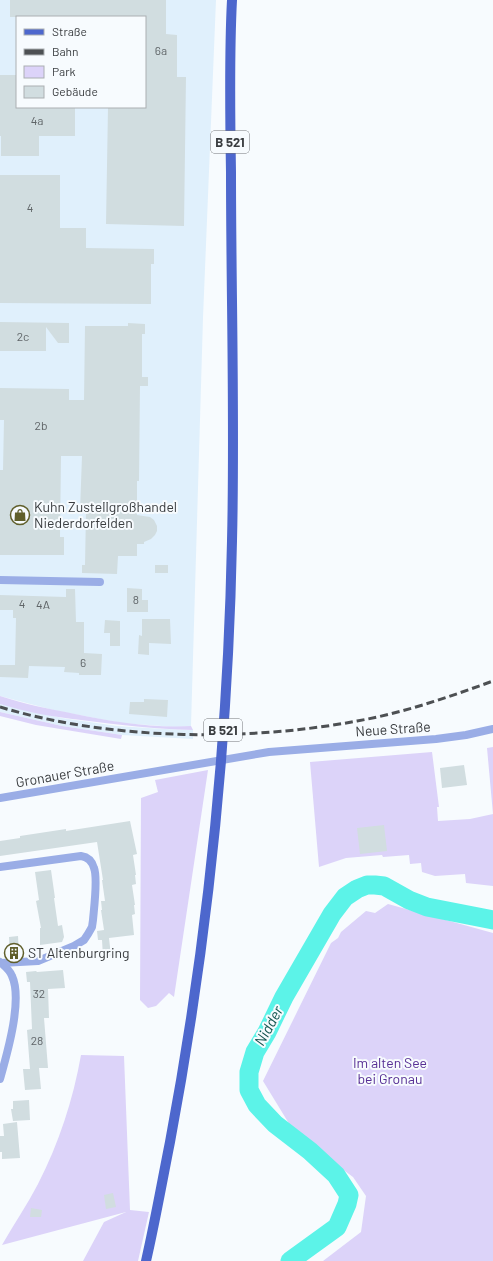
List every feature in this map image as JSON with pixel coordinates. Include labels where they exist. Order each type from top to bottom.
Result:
[{"type":"main road","name":"B 521","points":[[146,1261],[179,1092],[195,989],[214,833],[223,728],[229,633],[232,544],[233,457],[230,90],[232,0]]},
{"type":"street","points":[[0,580],[100,582]]},
{"type":"street","name":"Neue Straße","points":[[187,766],[248,755],[295,749],[466,736],[493,729]]},
{"type":"street","name":"Gronauer Straße","points":[[0,798],[187,766]]},
{"type":"street","points":[[0,867],[81,856],[91,861],[95,872],[94,920],[92,927],[84,940],[74,946],[41,960],[0,963]]},
{"type":"street","points":[[0,963],[6,967],[12,976],[16,992],[11,1031],[0,1079]]},
{"type":"shaded area","points":[[0,0],[216,0],[203,318],[191,726],[175,727],[122,723],[57,711],[0,696]]},
{"type":"shaded area","points":[[0,704],[62,718],[117,726],[193,730],[193,739],[122,735],[62,726],[0,712]]},
{"type":"green space","points":[[0,696],[37,706],[104,720],[147,725],[191,726],[193,730],[165,729],[50,716],[0,704]]},
{"type":"green space","points":[[0,712],[62,726],[122,735],[121,739],[36,725],[0,716]]},
{"type":"green space","points":[[493,747],[493,814],[487,748]]},
{"type":"green space","points":[[432,752],[439,807],[437,807],[438,821],[470,819],[493,814],[493,886],[466,883],[465,874],[435,876],[422,872],[421,863],[410,864],[409,855],[383,857],[382,855],[346,858],[319,867],[310,762]]},
{"type":"green space","points":[[208,770],[174,997],[169,993],[156,1006],[148,1008],[140,1000],[141,798],[158,792],[155,780]]},
{"type":"green space","name":"Im alten See bei Gronau","points":[[388,904],[493,933],[493,1261],[323,1261],[361,1232],[366,1196],[353,1177],[296,1135],[263,1081],[331,943],[338,938],[341,932],[366,911],[375,913]]},
{"type":"green space","points":[[81,1055],[124,1056],[130,1210],[149,1212],[138,1261],[83,1261],[104,1222],[126,1212],[2,1245],[46,1169],[59,1137],[69,1105]]},
{"type":"building","points":[[10,0],[166,0],[166,34],[177,35],[177,77],[186,77],[184,226],[106,224],[108,108],[146,108],[146,16],[10,17]]},
{"type":"building","points":[[0,75],[16,75],[16,108],[75,108],[75,136],[39,136],[39,156],[1,156]]},
{"type":"building","points":[[0,175],[60,175],[60,228],[86,228],[86,248],[154,249],[154,264],[151,264],[151,304],[0,303]]},
{"type":"building","points":[[0,322],[69,323],[69,343],[58,343],[46,327],[46,351],[0,351]]},
{"type":"building","points":[[128,323],[145,324],[145,334],[142,334],[142,377],[148,377],[148,386],[140,386],[139,481],[137,481],[137,515],[150,517],[154,520],[157,526],[155,535],[151,539],[144,542],[144,544],[137,544],[137,556],[118,556],[117,574],[82,573],[82,565],[85,565],[86,512],[80,511],[82,456],[61,456],[60,537],[64,537],[64,555],[0,555],[0,470],[3,470],[4,420],[0,420],[0,388],[69,389],[69,400],[84,400],[85,326],[128,326]]},
{"type":"building","points":[[155,565],[168,565],[168,573],[155,573]]},
{"type":"building","points":[[127,588],[142,589],[142,600],[148,600],[148,612],[127,612]]},
{"type":"building","points":[[66,589],[75,589],[76,622],[84,622],[84,653],[102,654],[101,675],[79,675],[79,673],[64,672],[65,667],[29,666],[28,678],[0,677],[0,665],[15,665],[16,618],[13,618],[13,610],[0,610],[0,595],[66,597]]},
{"type":"building","points":[[142,619],[170,619],[171,644],[149,643],[149,655],[138,654],[139,635],[142,636]]},
{"type":"building","points":[[105,620],[120,621],[120,646],[110,646],[110,633],[104,633]]},
{"type":"building","points":[[144,699],[168,700],[167,717],[129,714],[130,702],[144,702]]},
{"type":"building","points":[[464,765],[467,785],[442,788],[440,768]]},
{"type":"building","points":[[130,821],[137,854],[133,855],[136,875],[136,884],[132,885],[135,905],[135,914],[132,915],[134,935],[109,938],[111,956],[103,957],[102,940],[98,940],[97,931],[104,930],[101,901],[105,901],[97,842],[0,856],[0,841],[20,838],[20,836],[66,829],[66,831]]},
{"type":"building","points":[[384,825],[387,851],[360,854],[357,828]]},
{"type":"building","points":[[51,870],[58,926],[62,925],[64,937],[62,942],[40,945],[41,928],[36,901],[39,900],[35,872]]},
{"type":"building","points":[[18,936],[19,955],[10,956],[9,937]]},
{"type":"building","points":[[63,970],[65,988],[48,989],[49,1018],[44,1018],[48,1068],[39,1068],[41,1089],[25,1090],[23,1069],[30,1069],[27,1030],[32,1029],[30,982],[27,982],[26,972]]},
{"type":"building","points":[[29,1100],[30,1120],[13,1121],[11,1109],[13,1109],[13,1101]]},
{"type":"building","points":[[17,1122],[20,1158],[2,1159],[2,1152],[0,1152],[0,1136],[4,1136],[3,1124]]},
{"type":"building","points":[[113,1193],[116,1207],[106,1209],[104,1195]]},
{"type":"building","points":[[31,1208],[42,1210],[41,1217],[30,1217]]},
{"type":"waterway","name":"Nidder","points":[[290,1261],[337,1227],[347,1204],[349,1195],[336,1175],[310,1151],[275,1124],[257,1105],[249,1090],[249,1072],[255,1052],[267,1032],[284,997],[332,914],[345,897],[357,889],[367,885],[375,885],[384,886],[409,900],[427,907],[493,920]]},
{"type":"railway","points":[[0,707],[42,718],[86,726],[131,731],[177,734],[269,732],[314,728],[374,718],[426,704],[493,681]]},
{"type":"place","name":"Kuhn Zustellgroßhandel Niederdorfelden","points":[[20,515]]},
{"type":"place","name":"ST Altenburgring","points":[[14,953]]}]
